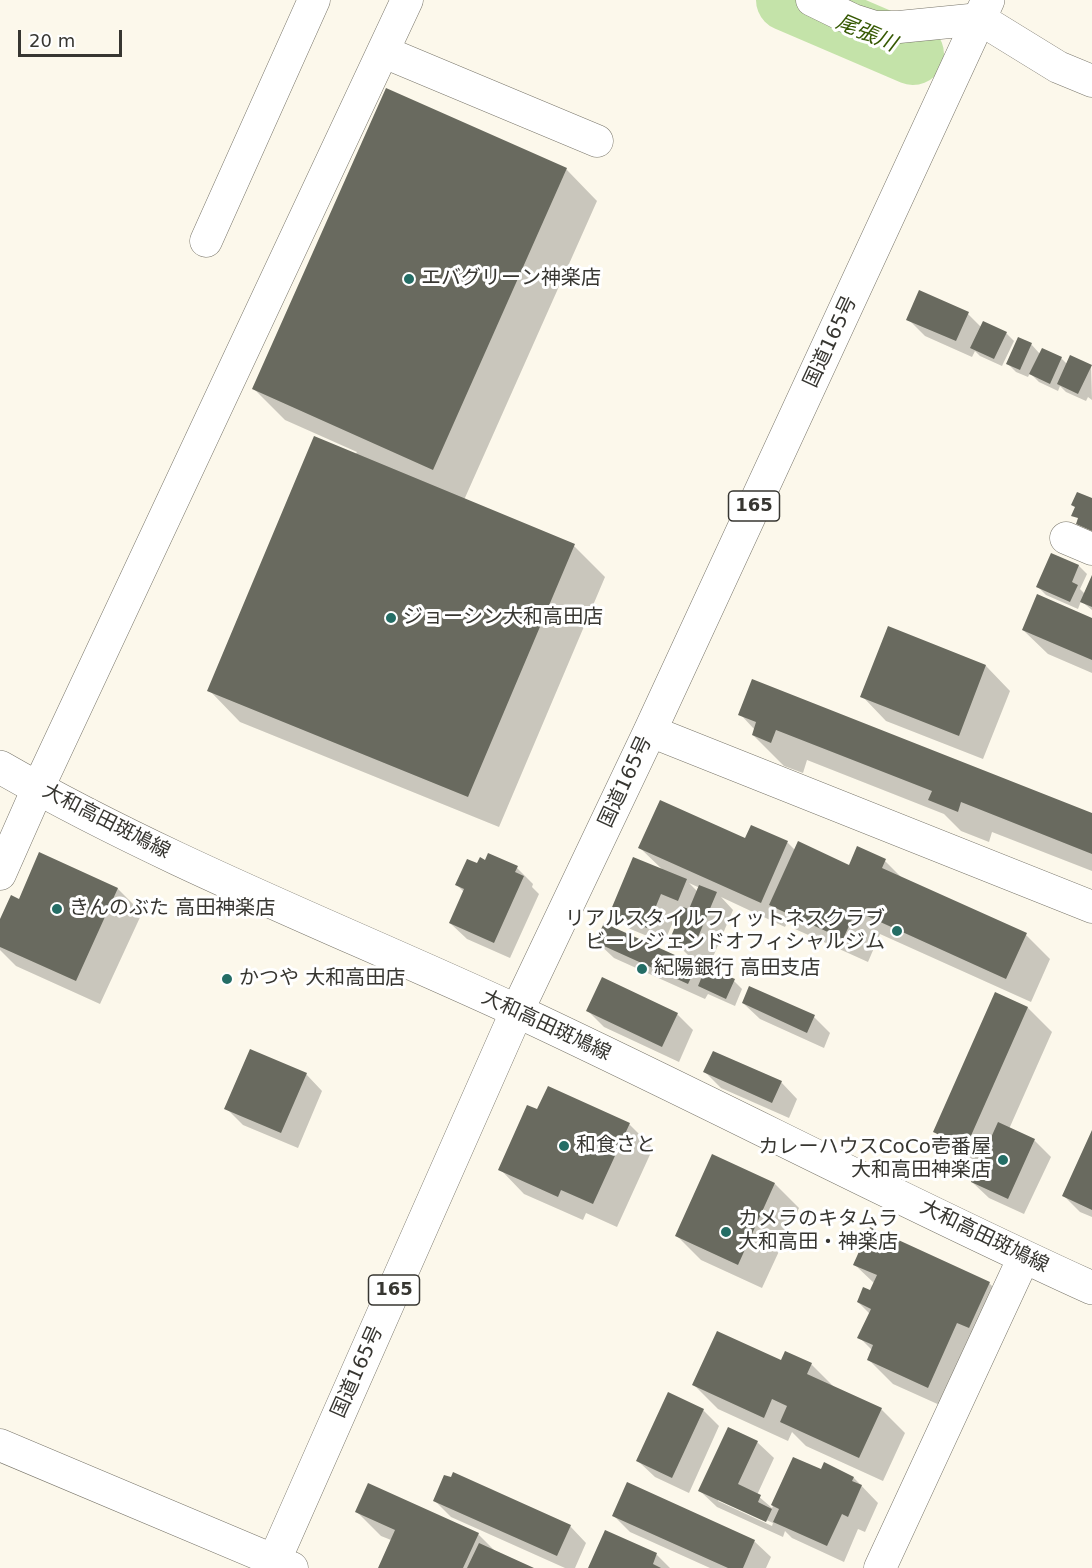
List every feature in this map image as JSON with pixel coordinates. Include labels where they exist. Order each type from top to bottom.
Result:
[{"type":"main road","name":"国道165号","points":[[279,1565],[517,1011],[650,731],[984,9]]},
{"type":"main road","name":"大和高田斑鳩線","points":[[0,767],[155,848],[517,1011],[1092,1288]]},
{"type":"street","points":[[206,241],[314,0]]},
{"type":"street","points":[[0,874],[38,788],[408,0]]},
{"type":"street","points":[[812,0],[853,20],[875,27],[899,27],[984,9],[1058,67],[1092,81]]},
{"type":"street","points":[[384,52],[597,141]]},
{"type":"street","points":[[650,731],[1092,907]]},
{"type":"street","points":[[880,1568],[1024,1257]]},
{"type":"street","points":[[0,1445],[279,1565]]},
{"type":"building","name":"エバグリーン神楽店","points":[[386,88],[567,168],[433,470],[252,389]]},
{"type":"building","points":[[919,290],[969,312],[956,341],[906,320]]},
{"type":"building","points":[[983,321],[1007,332],[994,359],[970,348]]},
{"type":"building","points":[[1018,337],[1032,343],[1020,370],[1006,364]]},
{"type":"building","points":[[1042,348],[1062,357],[1050,384],[1029,374]]},
{"type":"building","points":[[1070,355],[1092,365],[1078,394],[1057,384]]},
{"type":"building","name":"ジョーシン大和高田店","points":[[314,436],[575,544],[468,797],[207,691]]},
{"type":"building","points":[[1077,492],[1092,498],[1092,531],[1076,524],[1078,518],[1071,516],[1075,507],[1071,505]]},
{"type":"building","points":[[1051,553],[1079,565],[1072,582],[1078,585],[1070,602],[1036,587]]},
{"type":"building","points":[[1092,575],[1092,607],[1080,602]]},
{"type":"building","points":[[1037,594],[1092,618],[1092,660],[1022,630]]},
{"type":"building","points":[[888,626],[986,665],[959,736],[860,697]]},
{"type":"building","points":[[752,679],[1092,813],[1092,854],[961,802],[958,812],[928,800],[932,791],[776,730],[771,743],[752,735],[756,722],[738,715]]},
{"type":"building","points":[[660,800],[745,838],[751,825],[788,841],[761,903],[638,848]]},
{"type":"building","points":[[798,841],[849,865],[857,846],[886,859],[882,868],[1027,933],[1006,979],[856,911],[843,939],[769,905]]},
{"type":"building","name":"きんのぶた 高田神楽店","points":[[39,852],[118,888],[76,981],[0,947],[0,919],[11,895],[19,899]]},
{"type":"building","points":[[488,853],[518,866],[515,872],[524,876],[494,943],[449,923],[464,889],[455,885],[467,859],[477,863],[480,857],[485,860]]},
{"type":"building","points":[[633,857],[687,879],[678,901],[661,894],[647,928],[610,912]]},
{"type":"building","points":[[699,885],[717,892],[693,949],[670,939],[683,907],[689,909]]},
{"type":"building","points":[[604,923],[697,965],[688,984],[595,942]]},
{"type":"building","points":[[706,967],[735,979],[726,999],[698,986]]},
{"type":"building","points":[[602,977],[678,1013],[662,1047],[586,1011]]},
{"type":"building","points":[[749,986],[815,1015],[807,1033],[742,1003]]},
{"type":"building","points":[[995,992],[1028,1007],[966,1147],[933,1132]]},
{"type":"building","points":[[250,1049],[307,1073],[281,1133],[224,1109]]},
{"type":"building","points":[[713,1051],[782,1081],[772,1103],[703,1072]]},
{"type":"building","name":"和食さと","points":[[548,1086],[630,1123],[593,1204],[561,1190],[558,1197],[498,1170],[527,1105],[537,1109]]},
{"type":"building","name":"カレーハウスCoCo壱番屋 大和高田神楽店","points":[[998,1122],[1035,1139],[1008,1199],[971,1182]]},
{"type":"building","points":[[1092,1130],[1092,1210],[1062,1196]]},
{"type":"building","points":[[712,1154],[775,1183],[738,1265],[675,1236]]},
{"type":"building","points":[[870,1227],[990,1282],[969,1328],[957,1323],[928,1388],[867,1360],[873,1345],[857,1338],[871,1309],[857,1302],[863,1287],[870,1290],[877,1275],[853,1265]]},
{"type":"building","points":[[717,1331],[781,1360],[785,1351],[812,1363],[807,1374],[882,1408],[859,1458],[780,1422],[787,1406],[772,1399],[764,1418],[692,1385]]},
{"type":"building","points":[[668,1392],[704,1409],[672,1478],[636,1461]]},
{"type":"building","points":[[728,1427],[758,1441],[738,1484],[761,1495],[758,1502],[772,1509],[766,1522],[698,1491]]},
{"type":"building","points":[[793,1457],[821,1469],[824,1462],[854,1477],[852,1481],[862,1485],[848,1517],[842,1514],[827,1546],[773,1522],[779,1509],[771,1505]]},
{"type":"building","points":[[453,1472],[571,1525],[557,1556],[433,1501],[444,1475],[451,1477]]},
{"type":"building","points":[[627,1482],[755,1540],[743,1568],[728,1568],[612,1516]]},
{"type":"building","points":[[368,1483],[479,1533],[463,1568],[378,1568],[395,1530],[355,1512]]},
{"type":"building","points":[[605,1530],[657,1553],[653,1564],[661,1568],[588,1568]]},
{"type":"building","points":[[479,1543],[534,1568],[467,1568]]},
{"type":"waterway","name":"尾張川","points":[[787,0],[913,54]]},
{"type":"place","name":"エバグリーン神楽店","points":[[409,279]]},
{"type":"place","name":"ジョーシン大和高田店","points":[[391,618]]},
{"type":"place","name":"きんのぶた 高田神楽店","points":[[57,909]]},
{"type":"place","name":"リアルスタイルフィットネスクラブ ビーレジェンドオフィシャルジム","points":[[897,931]]},
{"type":"place","name":"紀陽銀行 高田支店","points":[[642,969]]},
{"type":"place","name":"かつや 大和高田店","points":[[227,979]]},
{"type":"place","name":"和食さと","points":[[564,1146]]},
{"type":"place","name":"カレーハウスCoCo壱番屋 大和高田神楽店","points":[[1003,1160]]},
{"type":"place","name":"カメラのキタムラ 大和高田・神楽店","points":[[726,1232]]}]
